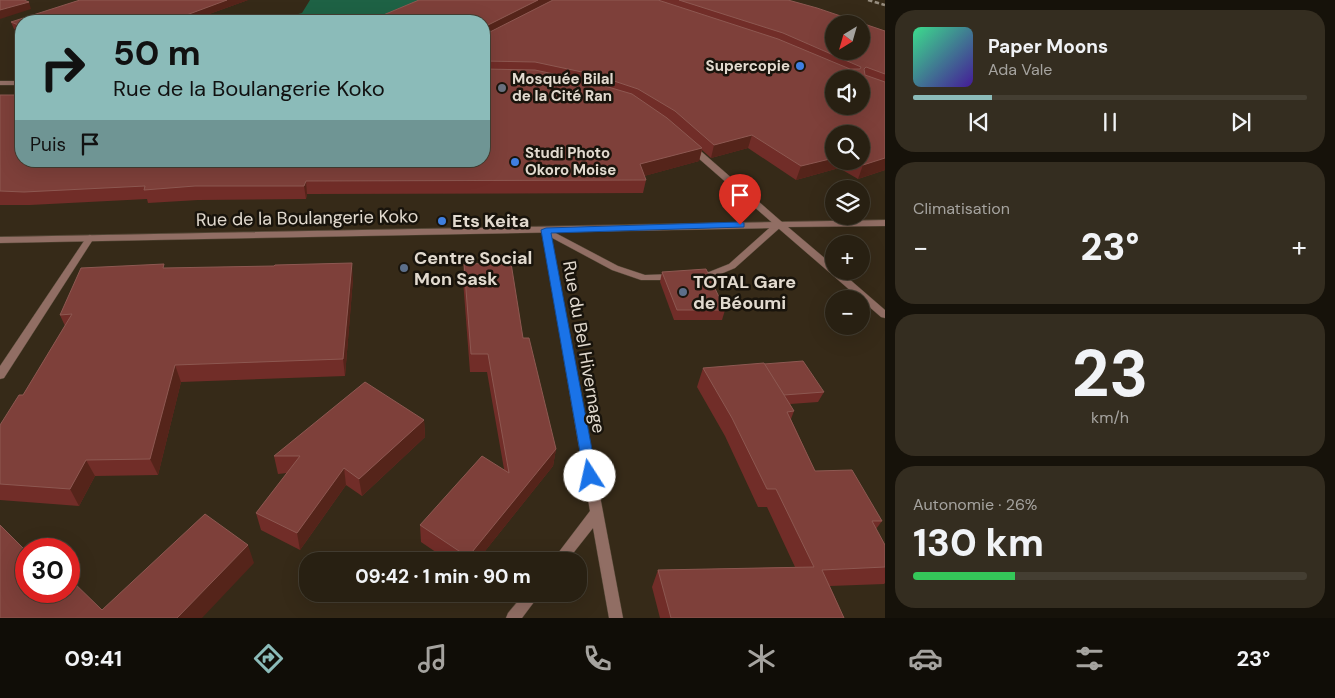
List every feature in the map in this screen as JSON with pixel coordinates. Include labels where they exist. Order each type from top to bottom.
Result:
[{"type":"street","points":[[0,83],[15,83]]},
{"type":"street","points":[[683,140],[825,263]]},
{"type":"street","name":"Rue de la Boulangerie Koko","points":[[0,240],[885,223]]},
{"type":"street","points":[[546,230],[615,268],[644,278],[712,275],[732,266],[779,224]]},
{"type":"street","name":"Rue du Bel Hivernage","points":[[546,230],[616,618]]},
{"type":"street","points":[[0,375],[90,238]]},
{"type":"street","points":[[844,280],[885,315]]},
{"type":"street","points":[[566,552],[596,514]]},
{"type":"street","points":[[514,618],[527,602]]},
{"type":"green space","points":[[310,0],[426,0],[394,15],[294,15],[302,13]]},
{"type":"building","points":[[0,0],[24,0],[29,2],[0,10]]},
{"type":"building","points":[[80,0],[227,0],[186,15],[33,15]]},
{"type":"building","points":[[419,0],[538,0],[490,24],[490,15],[383,15]]},
{"type":"building","points":[[553,0],[658,0],[778,39],[850,69],[860,69],[861,67],[845,60],[870,60],[870,26],[885,31],[885,74],[866,67],[864,70],[825,70],[825,115],[870,115],[870,77],[885,82],[885,158],[870,163],[870,125],[825,125],[825,160],[801,166],[752,135],[714,145],[675,111],[638,89],[596,75],[535,62],[490,61],[490,32]]},
{"type":"building","points":[[679,0],[788,0],[838,15],[825,15],[825,51],[783,33]]},
{"type":"building","points":[[490,69],[535,70],[591,82],[632,94],[667,118],[702,148],[640,164],[646,180],[306,181],[304,186],[195,186],[144,190],[145,186],[24,192],[0,191],[0,95],[15,95],[15,167],[490,167]]},
{"type":"building","points":[[352,263],[343,359],[175,365],[150,459],[86,460],[70,489],[0,484],[0,425],[19,395],[23,395],[72,314],[60,315],[81,268],[164,264],[163,268]]},
{"type":"building","points":[[511,263],[523,338],[529,338],[556,449],[472,552],[460,552],[420,525],[482,456],[509,473],[488,354],[471,354],[464,264]]},
{"type":"building","points":[[706,269],[725,310],[677,310],[662,272]]},
{"type":"building","points":[[803,361],[824,392],[784,395],[764,364]]},
{"type":"building","points":[[764,363],[794,411],[787,412],[815,471],[852,470],[882,521],[872,521],[885,545],[885,567],[822,570],[844,618],[671,618],[658,570],[814,567],[776,489],[767,489],[732,418],[703,368]]},
{"type":"building","points":[[365,382],[424,420],[359,479],[344,468],[297,533],[256,513],[300,456],[274,456]]},
{"type":"building","points":[[205,514],[248,545],[177,618],[0,618],[0,525],[15,540],[15,603],[80,603],[80,589],[102,610]]},
{"type":"railway","points":[[868,0],[885,5]]},
{"type":"place","name":"Supercopie","points":[[800,66]]},
{"type":"place","name":"Mosquée Bilal de la Cité Ran","points":[[502,88]]},
{"type":"place","name":"Studi Photo Okoro Moise","points":[[515,162]]},
{"type":"place","name":"Ets Keita","points":[[442,221]]},
{"type":"place","name":"Centre Social Mon Sask","points":[[404,268]]},
{"type":"place","name":"TOTAL Gare de Béoumi","points":[[683,292]]},
{"type":"route","points":[[590,476],[546,230],[740,225]]}]
